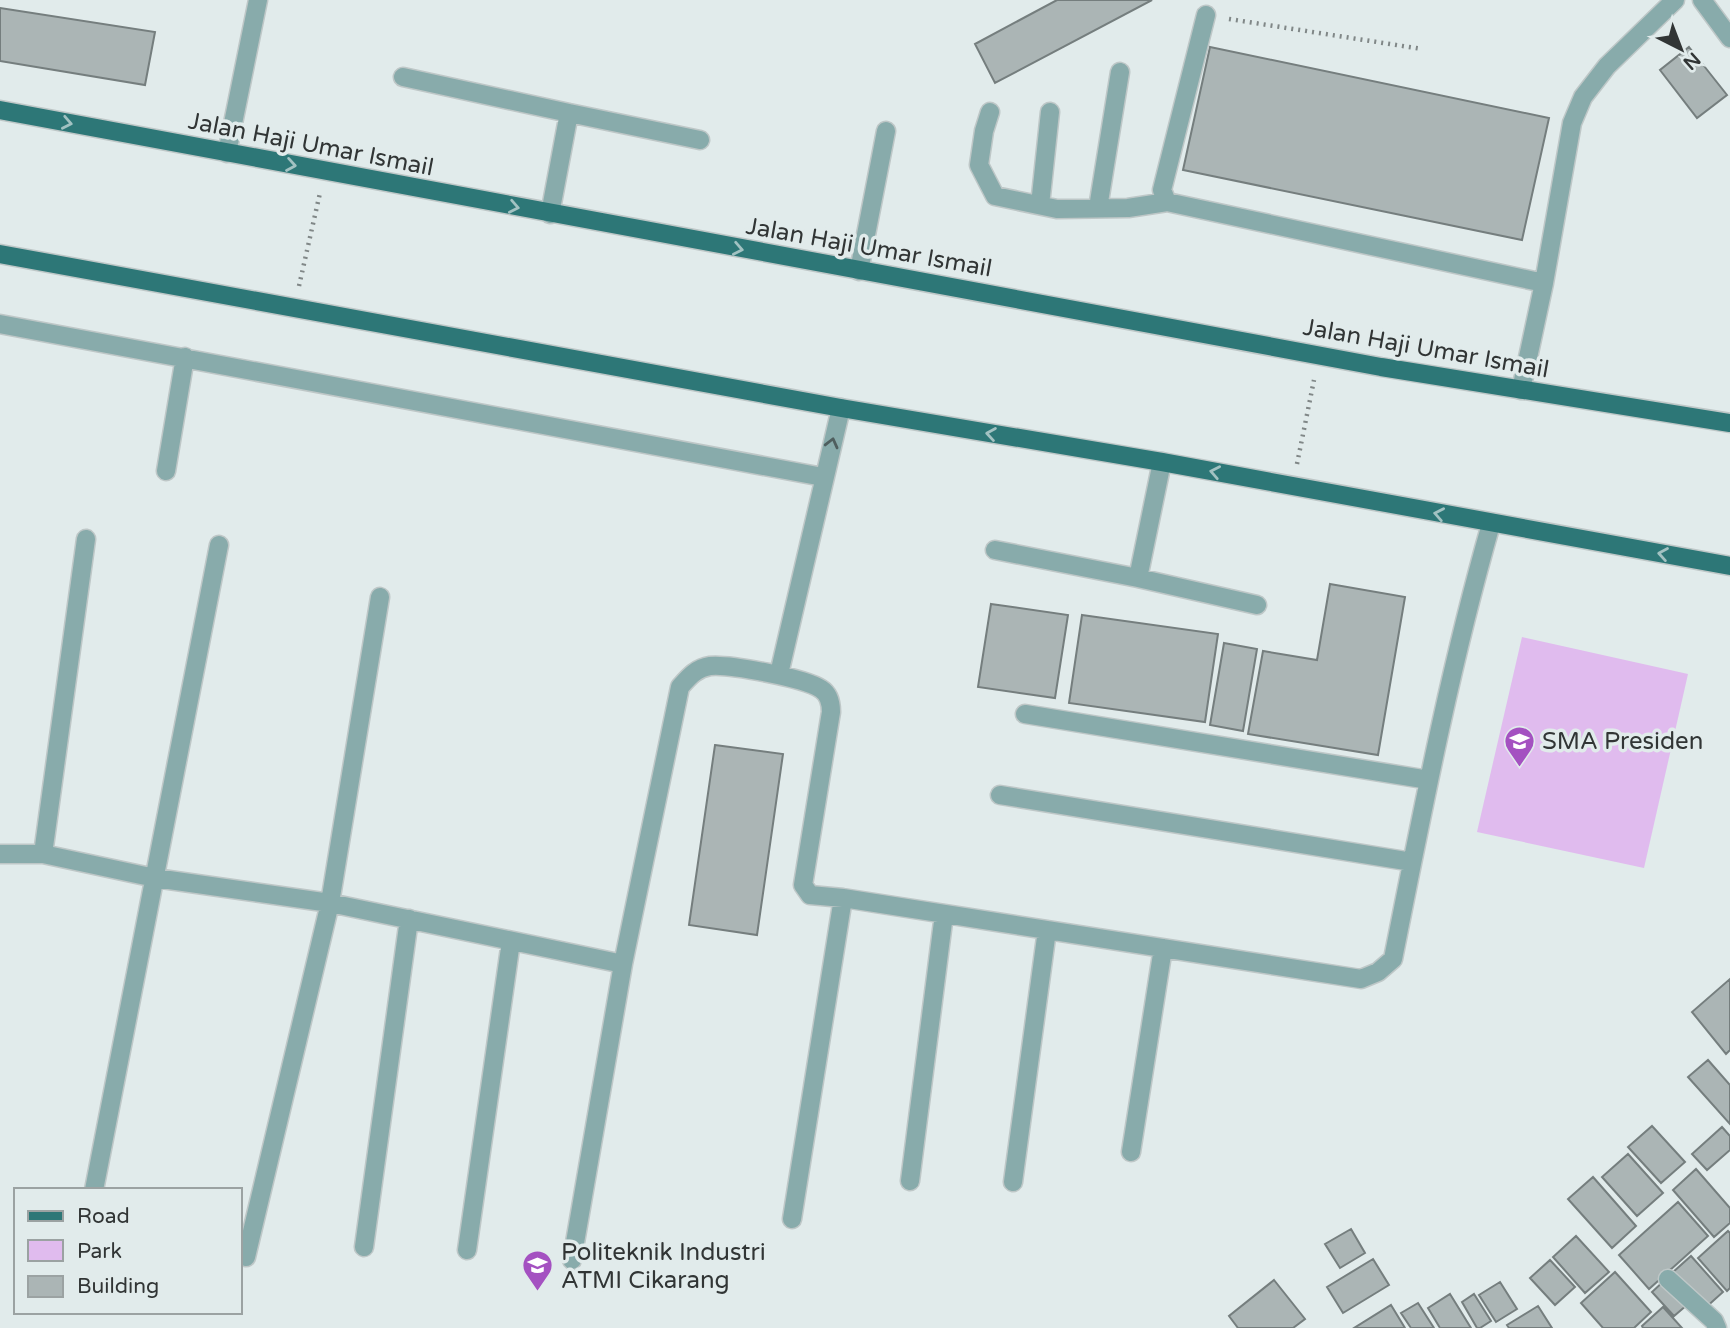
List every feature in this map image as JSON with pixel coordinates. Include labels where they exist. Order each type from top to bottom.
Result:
[{"type":"main road","name":"Jalan Haji Umar Ismail","points":[[0,110],[1318,355],[1730,423]]},
{"type":"main road","points":[[0,254],[841,408],[1162,462],[1730,566]]},
{"type":"street","points":[[227,153],[258,0]]},
{"type":"street","points":[[1521,390],[1544,283],[1572,123],[1583,97],[1607,66],[1675,0]]},
{"type":"street","points":[[1702,0],[1730,38]]},
{"type":"street","points":[[1167,202],[1162,190],[1206,15]]},
{"type":"street","points":[[1098,208],[1120,72]]},
{"type":"street","points":[[403,77],[700,140]]},
{"type":"street","points":[[990,112],[979,165],[995,196],[1057,209],[1128,208],[1167,202],[1544,283]]},
{"type":"street","points":[[1040,205],[1050,112]]},
{"type":"street","points":[[550,214],[569,113]]},
{"type":"street","points":[[859,271],[886,131]]},
{"type":"street","points":[[0,324],[823,477]]},
{"type":"street","points":[[166,471],[185,357]]},
{"type":"street","points":[[779,674],[841,408]]},
{"type":"street","points":[[1138,578],[1162,462]]},
{"type":"street","points":[[572,1260],[623,964],[680,687],[694,672],[710,666],[779,674],[822,689],[830,701],[831,712],[803,885],[810,895],[1361,979],[1378,972],[1393,959],[1429,780],[1472,590],[1491,524]]},
{"type":"street","points":[[43,854],[86,539]]},
{"type":"street","points":[[94,1188],[219,545]]},
{"type":"street","points":[[995,550],[1257,605]]},
{"type":"street","points":[[246,1258],[330,903],[380,597]]},
{"type":"street","points":[[1025,714],[1429,780]]},
{"type":"street","points":[[1000,795],[1412,862]]},
{"type":"street","points":[[0,854],[43,854],[155,878],[330,903],[623,964]]},
{"type":"street","points":[[792,1219],[843,898]]},
{"type":"street","points":[[910,1181],[944,914]]},
{"type":"street","points":[[364,1247],[409,919]]},
{"type":"street","points":[[1013,1182],[1047,930]]},
{"type":"street","points":[[467,1250],[510,941]]},
{"type":"street","points":[[1131,1152],[1163,948]]},
{"type":"street","points":[[1668,1279],[1714,1321],[1717,1328]]},
{"type":"path","points":[[1206,15],[1422,48]]},
{"type":"path","points":[[293,309],[325,171]]},
{"type":"path","points":[[1293,487],[1318,355]]},
{"type":"green space","points":[[1522,637],[1688,674],[1644,868],[1477,832]]},
{"type":"building","points":[[1057,0],[1152,0],[995,83],[975,44]]},
{"type":"building","points":[[0,8],[155,32],[145,85],[0,61]]},
{"type":"building","points":[[1210,47],[1549,118],[1522,240],[1183,170]]},
{"type":"building","points":[[1689,47],[1727,95],[1697,118],[1660,70]]},
{"type":"building","points":[[1330,584],[1405,597],[1378,755],[1248,734],[1263,651],[1317,660]]},
{"type":"building","points":[[991,604],[1068,615],[1055,698],[978,687]]},
{"type":"building","points":[[1082,615],[1218,634],[1205,722],[1069,703]]},
{"type":"building","points":[[1224,643],[1257,649],[1243,731],[1210,725]]},
{"type":"building","points":[[715,745],[783,754],[757,935],[689,925]]},
{"type":"building","points":[[1730,979],[1730,1050],[1726,1054],[1692,1012]]},
{"type":"building","points":[[1708,1060],[1730,1085],[1730,1124],[1688,1077]]},
{"type":"building","points":[[1652,1126],[1685,1162],[1661,1183],[1628,1147]]},
{"type":"building","points":[[1722,1127],[1730,1136],[1730,1150],[1707,1170],[1692,1154]]},
{"type":"building","points":[[1628,1154],[1663,1193],[1637,1216],[1602,1177]]},
{"type":"building","points":[[1696,1169],[1730,1208],[1730,1223],[1714,1237],[1673,1190]]},
{"type":"building","points":[[1593,1177],[1636,1226],[1612,1248],[1568,1199]]},
{"type":"building","points":[[1678,1202],[1708,1236],[1649,1289],[1619,1255]]},
{"type":"building","points":[[1351,1229],[1365,1253],[1340,1268],[1325,1244]]},
{"type":"building","points":[[1728,1231],[1730,1288],[1727,1291],[1698,1258]]},
{"type":"building","points":[[1576,1236],[1609,1272],[1585,1293],[1553,1257]]},
{"type":"building","points":[[1691,1256],[1723,1292],[1704,1309],[1672,1273]]},
{"type":"building","points":[[1373,1259],[1389,1285],[1343,1313],[1327,1287]]},
{"type":"building","points":[[1550,1260],[1575,1287],[1555,1305],[1530,1278]]},
{"type":"building","points":[[1615,1272],[1651,1312],[1634,1328],[1603,1328],[1581,1303]]},
{"type":"building","points":[[1274,1280],[1305,1319],[1293,1328],[1238,1328],[1229,1316]]},
{"type":"building","points":[[1665,1280],[1687,1305],[1674,1316],[1652,1292]]},
{"type":"building","points":[[1500,1282],[1517,1309],[1496,1322],[1479,1295]]},
{"type":"building","points":[[1450,1294],[1471,1328],[1440,1328],[1428,1308]]},
{"type":"building","points":[[1474,1294],[1491,1321],[1480,1328],[1477,1328],[1462,1302]]},
{"type":"building","points":[[1418,1303],[1434,1328],[1411,1328],[1401,1313]]},
{"type":"building","points":[[1391,1305],[1405,1328],[1354,1328]]},
{"type":"building","points":[[1538,1306],[1552,1328],[1509,1328],[1507,1325]]},
{"type":"building","points":[[1663,1307],[1682,1328],[1643,1328],[1642,1326]]},
{"type":"place","name":"SMA Presiden","points":[[1519,768]]},
{"type":"place","name":"Politeknik Industri ATMI Cikarang","points":[[538,1293]]}]
